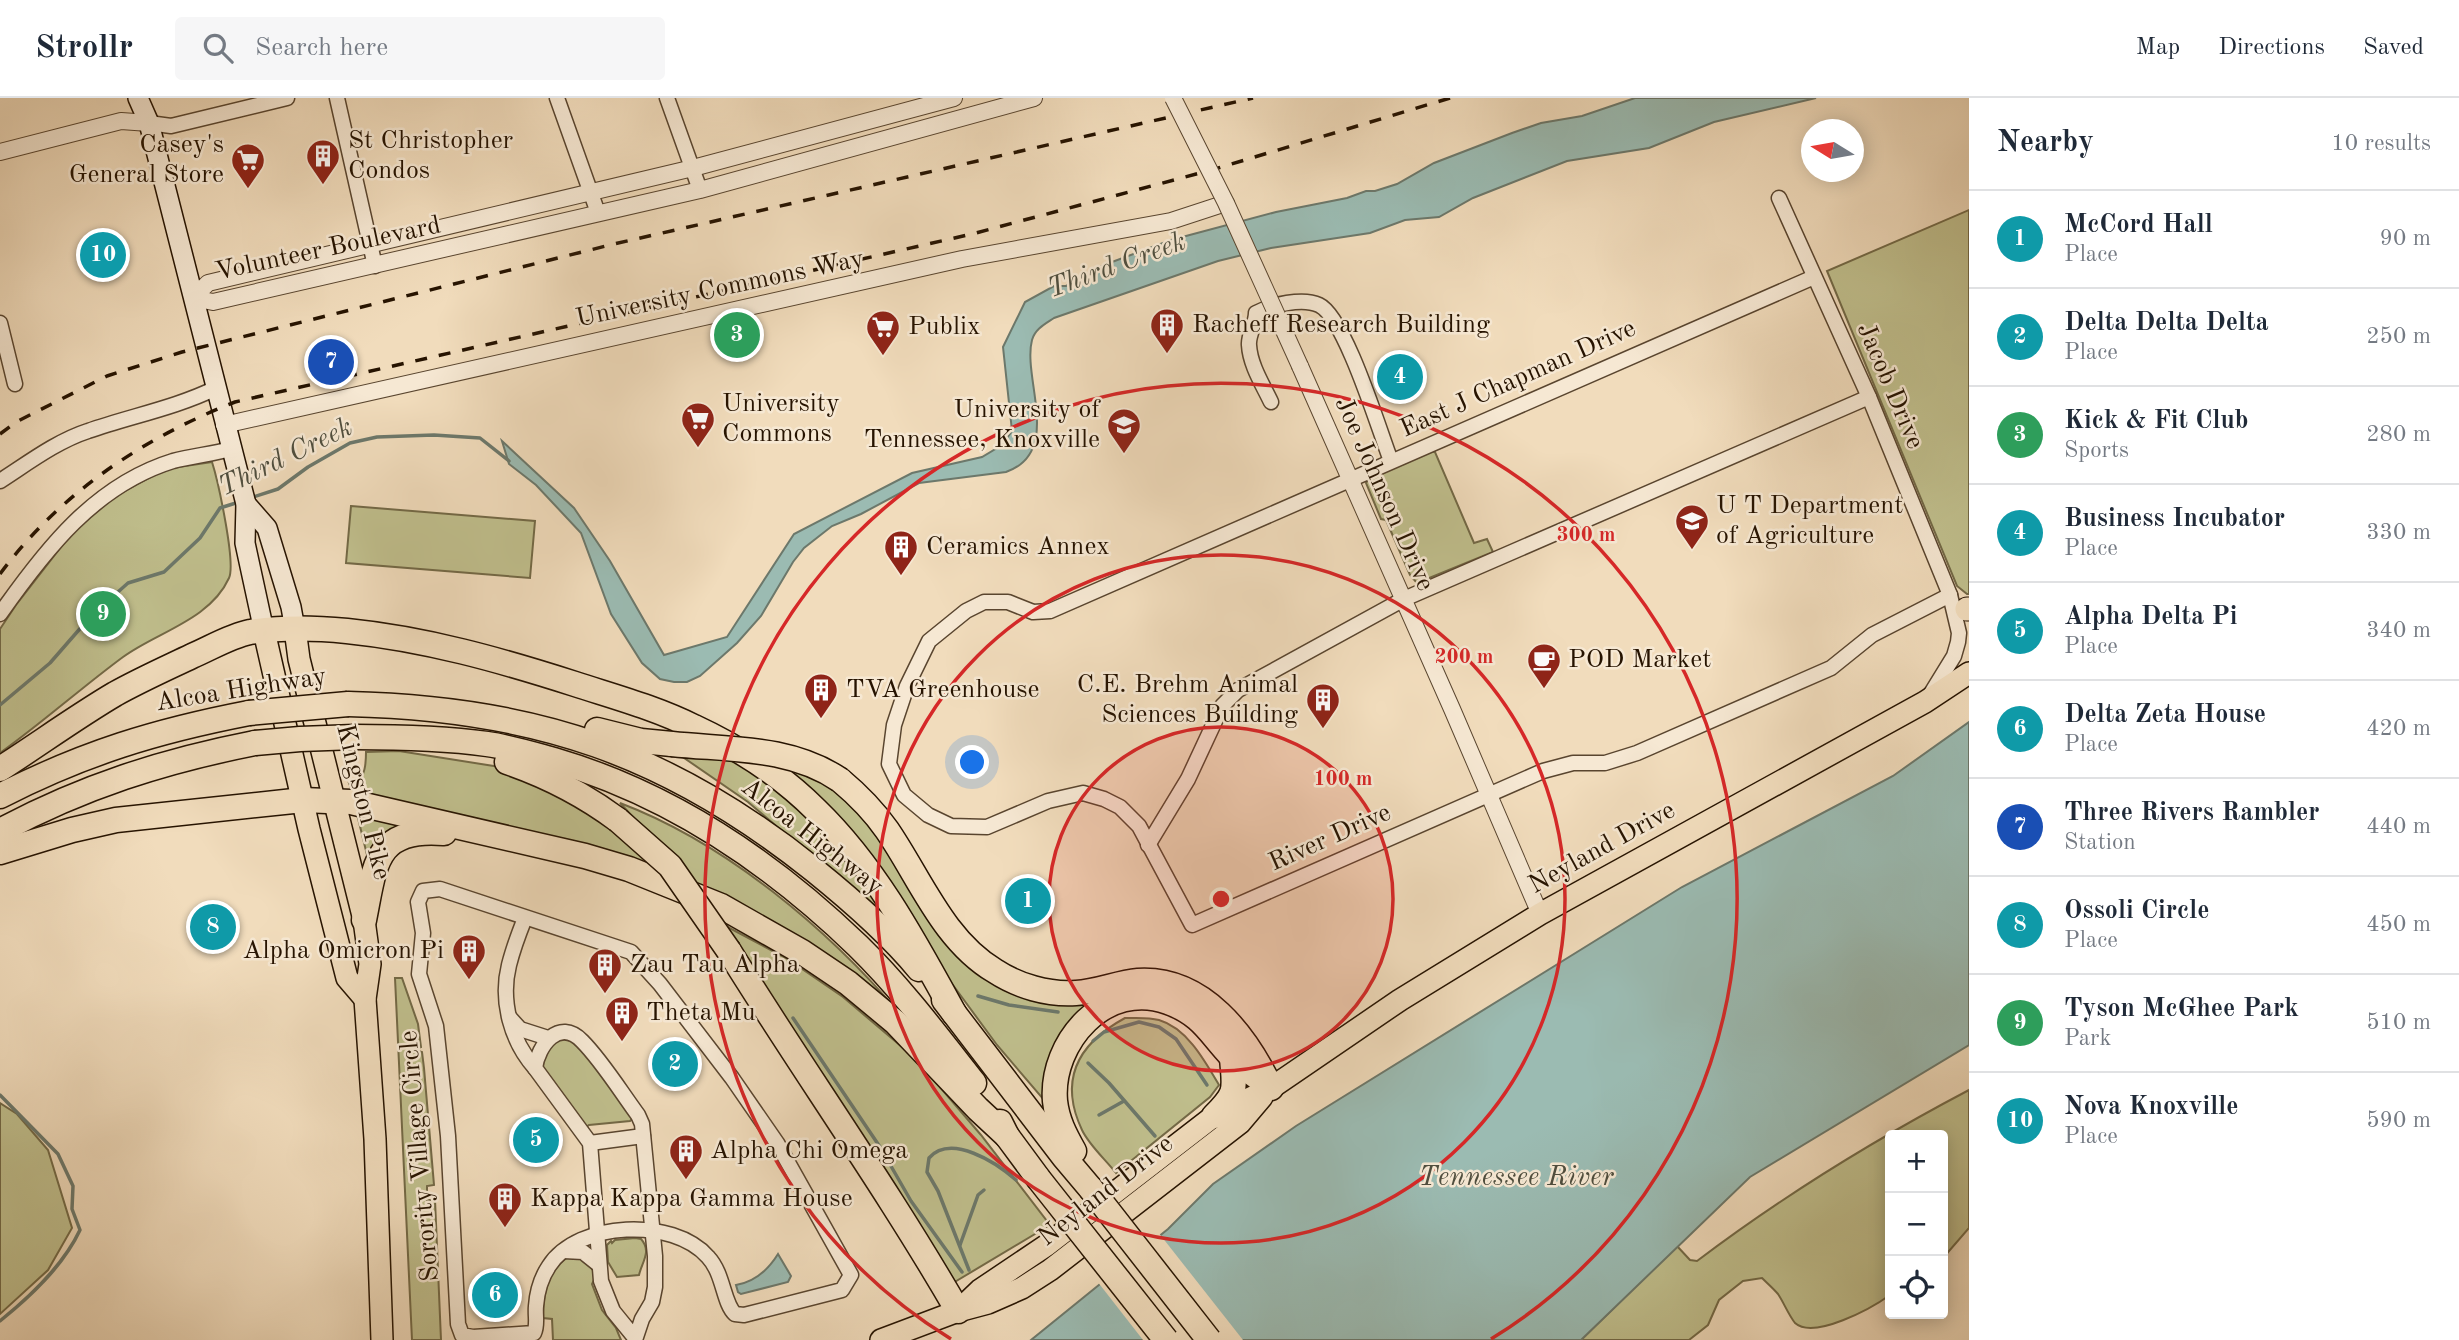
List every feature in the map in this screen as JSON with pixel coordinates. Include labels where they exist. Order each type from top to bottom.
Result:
[{"type":"highway","points":[[2,768],[118,692],[248,632],[319,629],[393,636],[449,647],[531,670],[654,710],[733,748],[780,779],[816,809],[874,879],[922,954],[954,1013]]},
{"type":"highway","name":"Alcoa Highway","points":[[2,795],[88,755],[141,737],[249,713],[348,704],[394,705],[488,716],[536,726],[608,748],[684,782],[758,827],[831,884],[915,964],[1068,1153],[1091,1189],[1209,1340]]},
{"type":"highway","points":[[488,716],[587,728],[641,741],[775,753],[811,763],[840,780],[871,809],[957,940],[978,961],[1014,981],[1059,993],[1077,993],[1139,981],[1158,982],[1190,992],[1217,1010],[1228,1022],[1256,1058],[1271,1087]]},
{"type":"highway","name":"Alcoa Highway","points":[[1,841],[82,791],[206,753],[255,743],[300,738],[355,737],[488,744],[586,769],[671,807],[750,855],[816,907],[859,947],[905,996],[990,1103],[1007,1136],[1038,1178],[1166,1340]]},
{"type":"highway","points":[[429,740],[484,754],[556,780],[589,798],[670,866],[729,951],[791,1051],[834,1113],[958,1311]]},
{"type":"highway","points":[[1,841],[116,820],[303,800],[334,801],[351,802],[629,869],[721,906],[848,983],[895,1021],[1007,1136]]},
{"type":"highway","points":[[363,920],[376,862],[381,853],[397,839],[426,831],[506,838]]},
{"type":"highway","points":[[1068,1153],[1055,1100],[1060,1059],[1070,1038],[1096,1013],[1114,1003],[1133,998],[1150,998],[1184,1009],[1202,1021],[1232,1057],[1271,1087]]},
{"type":"highway","points":[[1214,1116],[1229,1100],[1235,1087],[1232,1057]]},
{"type":"main road","points":[[138,98],[149,123]]},
{"type":"main road","points":[[148,98],[149,123]]},
{"type":"main road","name":"Kingston Pike","points":[[149,123],[246,504],[245,543],[303,800],[347,978],[365,999]]},
{"type":"main road","name":"Kingston Pike","points":[[246,504],[267,528],[291,607],[299,659],[363,920],[370,964],[365,999],[375,1139],[382,1340]]},
{"type":"main road","name":"Neyland Drive","points":[[958,1311],[980,1290],[1047,1245],[1214,1116],[1271,1087],[1388,1007],[1540,914],[1926,702],[1969,673]]},
{"type":"main road","name":"Neyland Drive","points":[[881,1340],[958,1311],[988,1303],[1022,1288],[1050,1270],[1240,1123],[1271,1087]]},
{"type":"street","points":[[0,152],[121,121],[170,126],[287,98]]},
{"type":"street","points":[[337,98],[375,266]]},
{"type":"street","points":[[557,98],[598,213]]},
{"type":"street","points":[[667,98],[701,190]]},
{"type":"street","name":"Volunteer Boulevard","points":[[193,298],[208,283],[693,168],[954,98]]},
{"type":"street","name":"Volunteer Boulevard","points":[[193,298],[213,302],[701,190],[1034,98]]},
{"type":"street","name":"Joe Johnson Drive","points":[[1173,98],[1226,203],[1300,366],[1540,914]]},
{"type":"street","name":"Jacob Drive","points":[[1779,198],[1964,606],[1957,623],[1958,642],[1954,656],[1926,702]]},
{"type":"street","name":"University Commons Way","points":[[224,425],[962,259],[1171,221],[1226,203]]},
{"type":"street","name":"East J Chapman Drive","points":[[1148,845],[1139,826],[1120,807],[1083,793],[1048,801],[987,827],[951,826],[928,815],[904,795],[889,764],[894,725],[907,686],[929,641],[966,611],[984,602],[1008,602],[1033,612],[1050,611],[1814,277]]},
{"type":"street","points":[[1271,402],[1253,363],[1248,343],[1256,323],[1256,313],[1305,301],[1317,304],[1334,317],[1346,341],[1391,461]]},
{"type":"street","points":[[0,323],[15,384]]},
{"type":"street","points":[[0,481],[86,431],[155,412],[216,388]]},
{"type":"street","points":[[1148,845],[1188,779],[1222,706],[1238,690],[1404,599],[1869,397]]},
{"type":"street","points":[[0,614],[36,563],[64,531],[108,493],[130,478],[174,461],[231,449]]},
{"type":"street","name":"River Drive","points":[[1148,845],[1192,925],[1551,768],[1573,763],[1609,763],[1637,753],[1831,668],[1872,635],[1964,606]]},
{"type":"street","name":"Sorority Village Circle","points":[[440,889],[631,952],[660,984],[732,1078],[777,1143],[851,1275],[842,1290],[744,1315],[735,1314],[729,1308],[717,1269],[709,1257],[694,1244],[673,1234],[652,1230],[597,1233],[580,1240],[551,1262],[539,1287],[534,1333],[473,1337],[464,1336],[460,1332],[448,1136],[436,1026],[419,974],[423,933],[418,902],[423,891],[440,889]]},
{"type":"street","points":[[509,1017],[520,1029],[548,1038],[565,1033],[581,1040],[638,1115],[643,1136],[656,1287],[635,1339],[613,1311],[605,1294],[598,1264],[590,1143],[525,1057],[515,1038],[509,1017],[508,968],[525,918]]},
{"type":"street","points":[[535,1068],[536,1056],[548,1038]]},
{"type":"street","points":[[590,1143],[643,1136]]},
{"type":"street","points":[[656,1263],[659,1253],[671,1243],[694,1244]]},
{"type":"street","points":[[564,1251],[583,1252],[598,1264]]},
{"type":"shaded area","points":[[1969,210],[1967,594],[1957,586],[1827,271]]},
{"type":"shaded area","points":[[1428,450],[1435,452],[1474,543],[1487,539],[1493,552],[1417,583],[1410,575],[1386,520],[1381,519],[1366,483],[1369,479]]},
{"type":"shaded area","points":[[212,462],[222,503],[231,569],[220,592],[196,615],[123,657],[0,753],[0,629],[16,605],[75,529],[99,505],[165,469]]},
{"type":"shaded area","points":[[351,506],[535,521],[530,578],[346,563]]},
{"type":"shaded area","points":[[399,751],[500,767],[584,807],[655,865],[353,794],[349,783],[357,784],[362,777],[366,752]]},
{"type":"shaded area","points":[[674,751],[733,756],[825,825],[906,941],[854,892],[748,802]]},
{"type":"shaded area","points":[[760,756],[841,790],[1002,985],[1179,1001],[1089,1009],[1044,1100],[997,1045],[950,981]]},
{"type":"shaded area","points":[[620,803],[660,820],[698,841],[773,892],[841,951],[901,1015],[699,888]]},
{"type":"shaded area","points":[[357,814],[413,825],[369,863]]},
{"type":"shaded area","points":[[722,924],[786,958],[843,997],[915,1058],[981,1135],[1050,1225],[953,1283]]},
{"type":"shaded area","points":[[395,978],[402,978],[418,1024],[421,1047],[418,1051],[422,1052],[434,1185],[427,1186],[427,1200],[435,1200],[441,1340],[412,1340]]},
{"type":"shaded area","points":[[1125,1018],[1159,1020],[1178,1030],[1194,1046],[1219,1085],[1210,1097],[1116,1173],[1085,1136],[1075,1112],[1072,1094],[1077,1064],[1085,1051],[1109,1028]]},
{"type":"shaded area","points":[[562,1039],[570,1040],[579,1046],[633,1118],[630,1121],[589,1125],[585,1128],[541,1067],[544,1049]]},
{"type":"shaded area","points":[[1969,1090],[1969,1228],[1948,1252],[1948,1130],[1899,1129]]},
{"type":"shaded area","points":[[0,1103],[17,1114],[48,1150],[72,1228],[48,1270],[0,1314]]},
{"type":"shaded area","points":[[1885,1137],[1885,1299],[1882,1301],[1829,1325],[1804,1327],[1795,1323],[1778,1294],[1762,1278],[1743,1281],[1719,1300],[1708,1325],[1689,1340],[1581,1340],[1677,1246],[1690,1260],[1697,1261],[1830,1170]]},
{"type":"shaded area","points":[[641,1239],[646,1248],[639,1275],[617,1277],[608,1262],[607,1245],[615,1240]]},
{"type":"shaded area","points":[[568,1257],[578,1258],[592,1268],[595,1278],[592,1284],[602,1310],[616,1328],[621,1340],[553,1340],[552,1319],[543,1318],[545,1292],[555,1269]]},
{"type":"water","name":"Third Creek","points":[[1635,98],[1816,98],[1714,122],[1649,148],[1567,161],[1473,198],[1439,217],[1405,220],[1370,233],[1271,248],[1218,261],[1054,318],[1038,330],[1032,340],[1030,356],[1037,431],[1033,448],[1023,462],[1006,472],[919,483],[832,526],[804,548],[761,616],[737,643],[700,676],[687,682],[660,679],[642,663],[611,614],[581,533],[536,485],[509,464],[502,441],[574,508],[610,561],[664,655],[727,637],[794,534],[912,473],[982,457],[1002,445],[1012,431],[1003,347],[1025,302],[1054,286],[1066,286],[1104,265],[1171,240],[1276,212],[1375,191],[1397,184],[1434,163],[1512,133],[1541,123],[1582,116]]},
{"type":"water","name":"Tennessee River","points":[[1969,722],[1969,1045],[1750,1177],[1581,1340],[1031,1340],[1168,1229],[1213,1184],[1296,1126],[1682,887],[1893,776]]},
{"type":"water","points":[[778,1254],[791,1276],[788,1282],[741,1294],[738,1292],[736,1285],[760,1274]]},
{"type":"pier","points":[[1158,1232],[1243,1340],[1143,1340],[1097,1281]]},
{"type":"waterway","name":"Third Creek","points":[[250,498],[278,489],[308,467],[350,443],[377,437],[434,435],[480,438],[509,461]]},
{"type":"waterway","name":"Third Creek","points":[[0,705],[50,663],[91,616],[128,583],[164,572],[200,538],[220,508],[239,502]]},
{"type":"waterway","points":[[978,996],[1009,1005],[1058,1012]]},
{"type":"waterway","points":[[793,1018],[880,1147],[911,1201],[962,1272]]},
{"type":"waterway","points":[[1093,1041],[1104,1032],[1139,1022],[1159,1027],[1176,1039],[1207,1085]]},
{"type":"waterway","points":[[1088,1063],[1155,1136]]},
{"type":"waterway","name":"Third Creek","points":[[0,1095],[58,1154],[73,1186],[72,1209],[80,1230],[65,1256],[45,1280],[0,1321]]},
{"type":"waterway","points":[[1099,1115],[1124,1101]]},
{"type":"waterway","points":[[969,1270],[938,1191],[927,1172],[929,1158],[938,1151],[961,1149],[986,1159],[1016,1180]]},
{"type":"waterway","points":[[960,1245],[978,1195],[984,1190]]},
{"type":"railway","points":[[0,434],[16,422],[107,376],[182,352],[614,244],[1253,98]]},
{"type":"railway","points":[[0,574],[49,518],[105,472],[168,433],[235,402],[972,234],[1215,169],[1450,98]]},
{"type":"place","name":"St Christopher Condos","points":[[323,186]]},
{"type":"place","name":"Casey's General Store","points":[[248,190]]},
{"type":"place","name":"Nova Knoxville","points":[[103,255]]},
{"type":"place","name":"Kick & Fit Club","points":[[737,335]]},
{"type":"place","name":"Racheff Research Building","points":[[1167,355]]},
{"type":"place","name":"Publix","points":[[883,357]]},
{"type":"place","name":"Three Rivers Rambler","points":[[331,362]]},
{"type":"place","name":"Business Incubator","points":[[1400,377]]},
{"type":"place","name":"University Commons","points":[[698,449]]},
{"type":"place","name":"University of Tennessee, Knoxville","points":[[1124,455]]},
{"type":"place","name":"U T Department of Agriculture","points":[[1692,551]]},
{"type":"place","name":"Ceramics Annex","points":[[901,577]]},
{"type":"place","name":"Tyson McGhee Park","points":[[103,614]]},
{"type":"place","name":"POD Market","points":[[1544,690]]},
{"type":"place","name":"TVA Greenhouse","points":[[821,720]]},
{"type":"place","name":"C.E. Brehm Animal Sciences Building","points":[[1323,730]]},
{"type":"place","name":"McCord Hall","points":[[1028,901]]},
{"type":"place","name":"Ossoli Circle","points":[[213,927]]},
{"type":"place","name":"Alpha Omicron Pi","points":[[469,981]]},
{"type":"place","name":"Zau Tau Alpha","points":[[605,995]]},
{"type":"place","name":"Theta Mu","points":[[622,1043]]},
{"type":"place","name":"Delta Delta Delta","points":[[675,1064]]},
{"type":"place","name":"Alpha Delta Pi","points":[[536,1140]]},
{"type":"place","name":"Alpha Chi Omega","points":[[686,1181]]},
{"type":"place","name":"Kappa Kappa Gamma House","points":[[505,1229]]},
{"type":"place","name":"Delta Zeta House","points":[[495,1295]]}]
